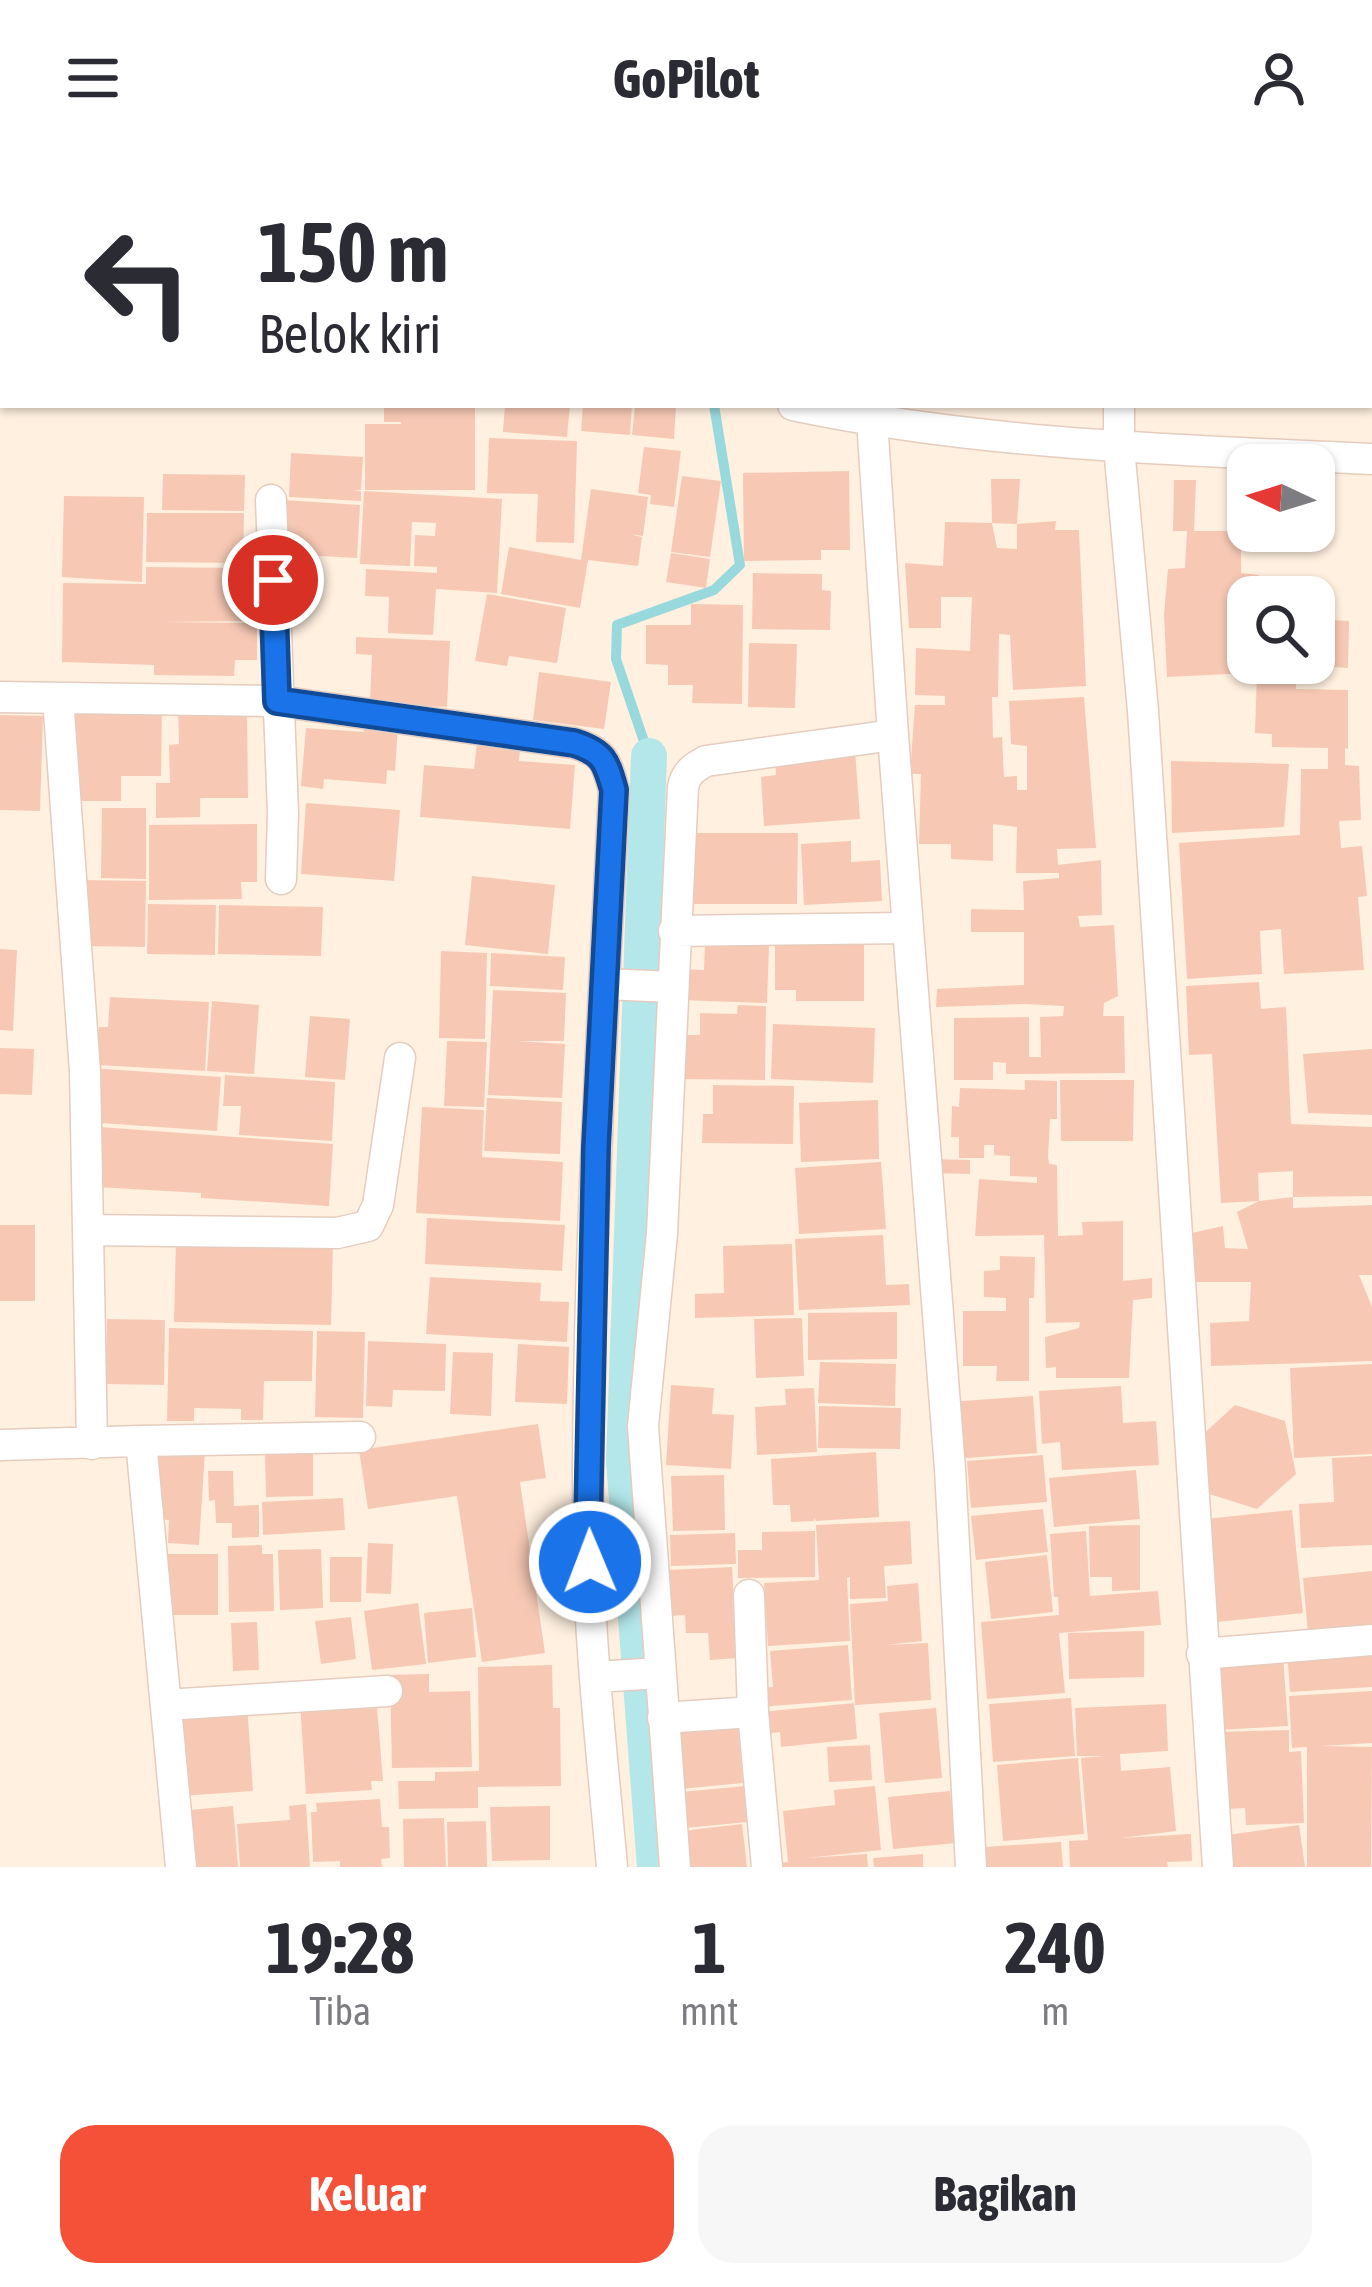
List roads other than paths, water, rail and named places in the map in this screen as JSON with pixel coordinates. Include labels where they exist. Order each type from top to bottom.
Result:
[{"type":"street","points":[[822,408],[1119,447],[1372,459]]},
{"type":"street","points":[[1120,408],[1218,1867]]},
{"type":"street","points":[[871,413],[950,1469],[971,1867]]},
{"type":"street","points":[[271,500],[283,813],[281,879]]},
{"type":"street","points":[[0,697],[277,701],[574,743],[593,749],[607,765],[614,790],[614,985],[596,1147],[588,1500],[604,1677],[612,1867]]},
{"type":"street","points":[[58,698],[85,1071],[92,1444]]},
{"type":"street","points":[[675,1867],[656,1673],[643,1426],[662,1234],[669,986],[683,788],[686,776],[706,761],[893,736]]},
{"type":"street","points":[[674,931],[908,928]]},
{"type":"street","points":[[614,985],[669,986]]},
{"type":"street","points":[[88,1230],[337,1233],[368,1226],[378,1205],[400,1058]]},
{"type":"street","points":[[0,1445],[360,1437]]},
{"type":"street","points":[[141,1442],[181,1867]]},
{"type":"street","points":[[749,1595],[752,1712],[767,1867]]},
{"type":"street","points":[[1202,1654],[1372,1640]]},
{"type":"street","points":[[604,1677],[656,1673]]},
{"type":"street","points":[[166,1705],[387,1691]]},
{"type":"street","points":[[663,1718],[752,1712]]},
{"type":"waterway","points":[[649,756],[616,659],[617,625],[714,590],[740,565],[714,408]]},
{"type":"waterway","points":[[649,756],[624,1461],[655,1867]]}]
